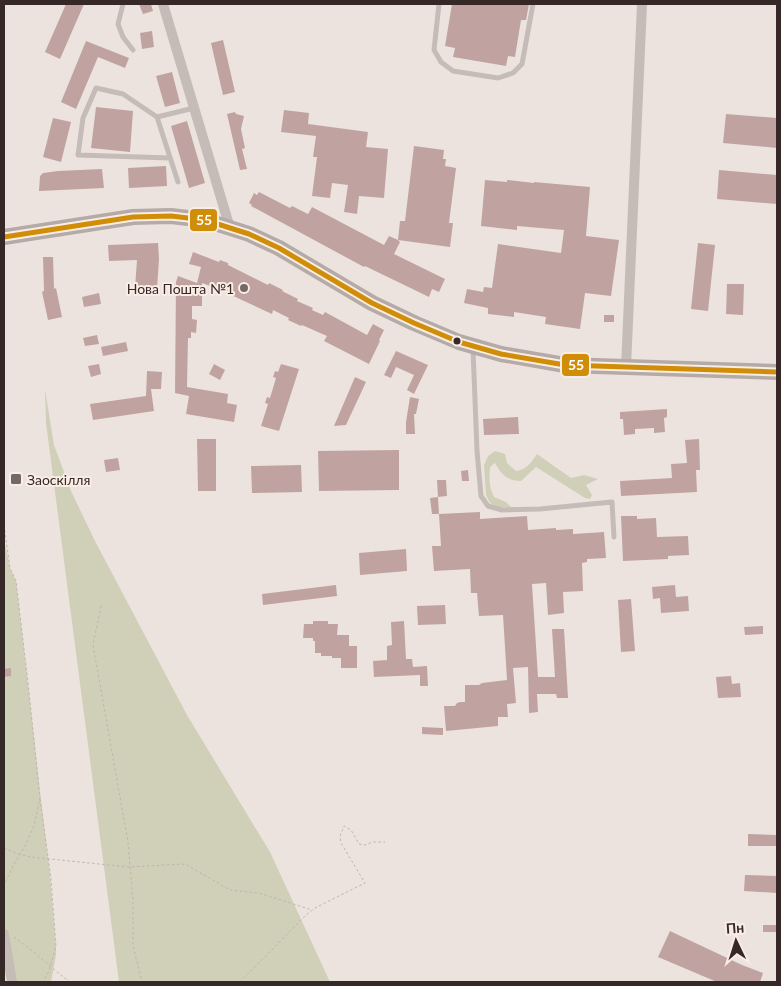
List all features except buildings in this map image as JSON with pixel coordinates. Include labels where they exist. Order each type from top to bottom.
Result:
[{"type":"main road","points":[[4,237],[133,217],[171,216],[205,220],[248,234],[279,248],[372,303],[414,323],[459,342],[501,354],[565,365],[777,372]]},
{"type":"street","points":[[163,4],[230,228]]},
{"type":"street","points":[[626,367],[642,4]]},
{"type":"street","points":[[7,934],[12,982]]},
{"type":"lane","points":[[123,4],[118,24],[123,37],[133,50]]},
{"type":"lane","points":[[439,4],[434,50],[440,62],[453,72],[498,78],[513,73],[522,64],[533,4]]},
{"type":"lane","points":[[170,158],[78,155],[83,118],[96,88],[123,94],[157,117],[178,182]]},
{"type":"lane","points":[[157,117],[194,108]]},
{"type":"lane","points":[[473,346],[477,451],[481,496],[488,506],[502,510],[540,509],[612,502],[614,537]]},
{"type":"path","points":[[4,525],[10,568],[16,581],[48,858],[56,946],[51,967],[43,982]]},
{"type":"path","points":[[101,606],[93,646],[128,842],[133,901],[133,946],[142,982]]},
{"type":"path","points":[[4,885],[34,826],[40,798]]},
{"type":"path","points":[[240,982],[312,910],[365,883],[341,843],[340,836],[344,826],[351,830],[359,844],[385,842]]},
{"type":"path","points":[[4,848],[20,854],[130,867],[185,864],[230,890],[259,893],[312,910]]},
{"type":"path","points":[[7,934],[32,950],[70,982]]},
{"type":"green space","points":[[45,389],[54,445],[71,491],[95,541],[187,715],[270,852],[330,982],[119,982],[46,423]]},
{"type":"green space","points":[[495,451],[505,454],[507,463],[516,471],[528,466],[537,454],[571,478],[584,475],[598,479],[586,485],[592,495],[590,499],[585,498],[536,467],[521,481],[516,481],[505,476],[495,463],[490,467],[492,493],[494,497],[506,502],[512,508],[497,507],[490,503],[486,495],[484,465],[488,456]]},
{"type":"green space","points":[[4,539],[10,568],[16,581],[50,874],[56,946],[51,982],[12,982],[4,935]]},
{"type":"transit line","name":"55","points":[[4,237],[133,217],[171,216],[205,220],[249,234],[279,248],[372,303],[414,323],[459,342],[501,354],[565,365],[777,372]]},
{"type":"place","name":"Нова Пошта №1","points":[[244,288]]},
{"type":"place","name":"Заоскiлля","points":[[16,479]]}]
